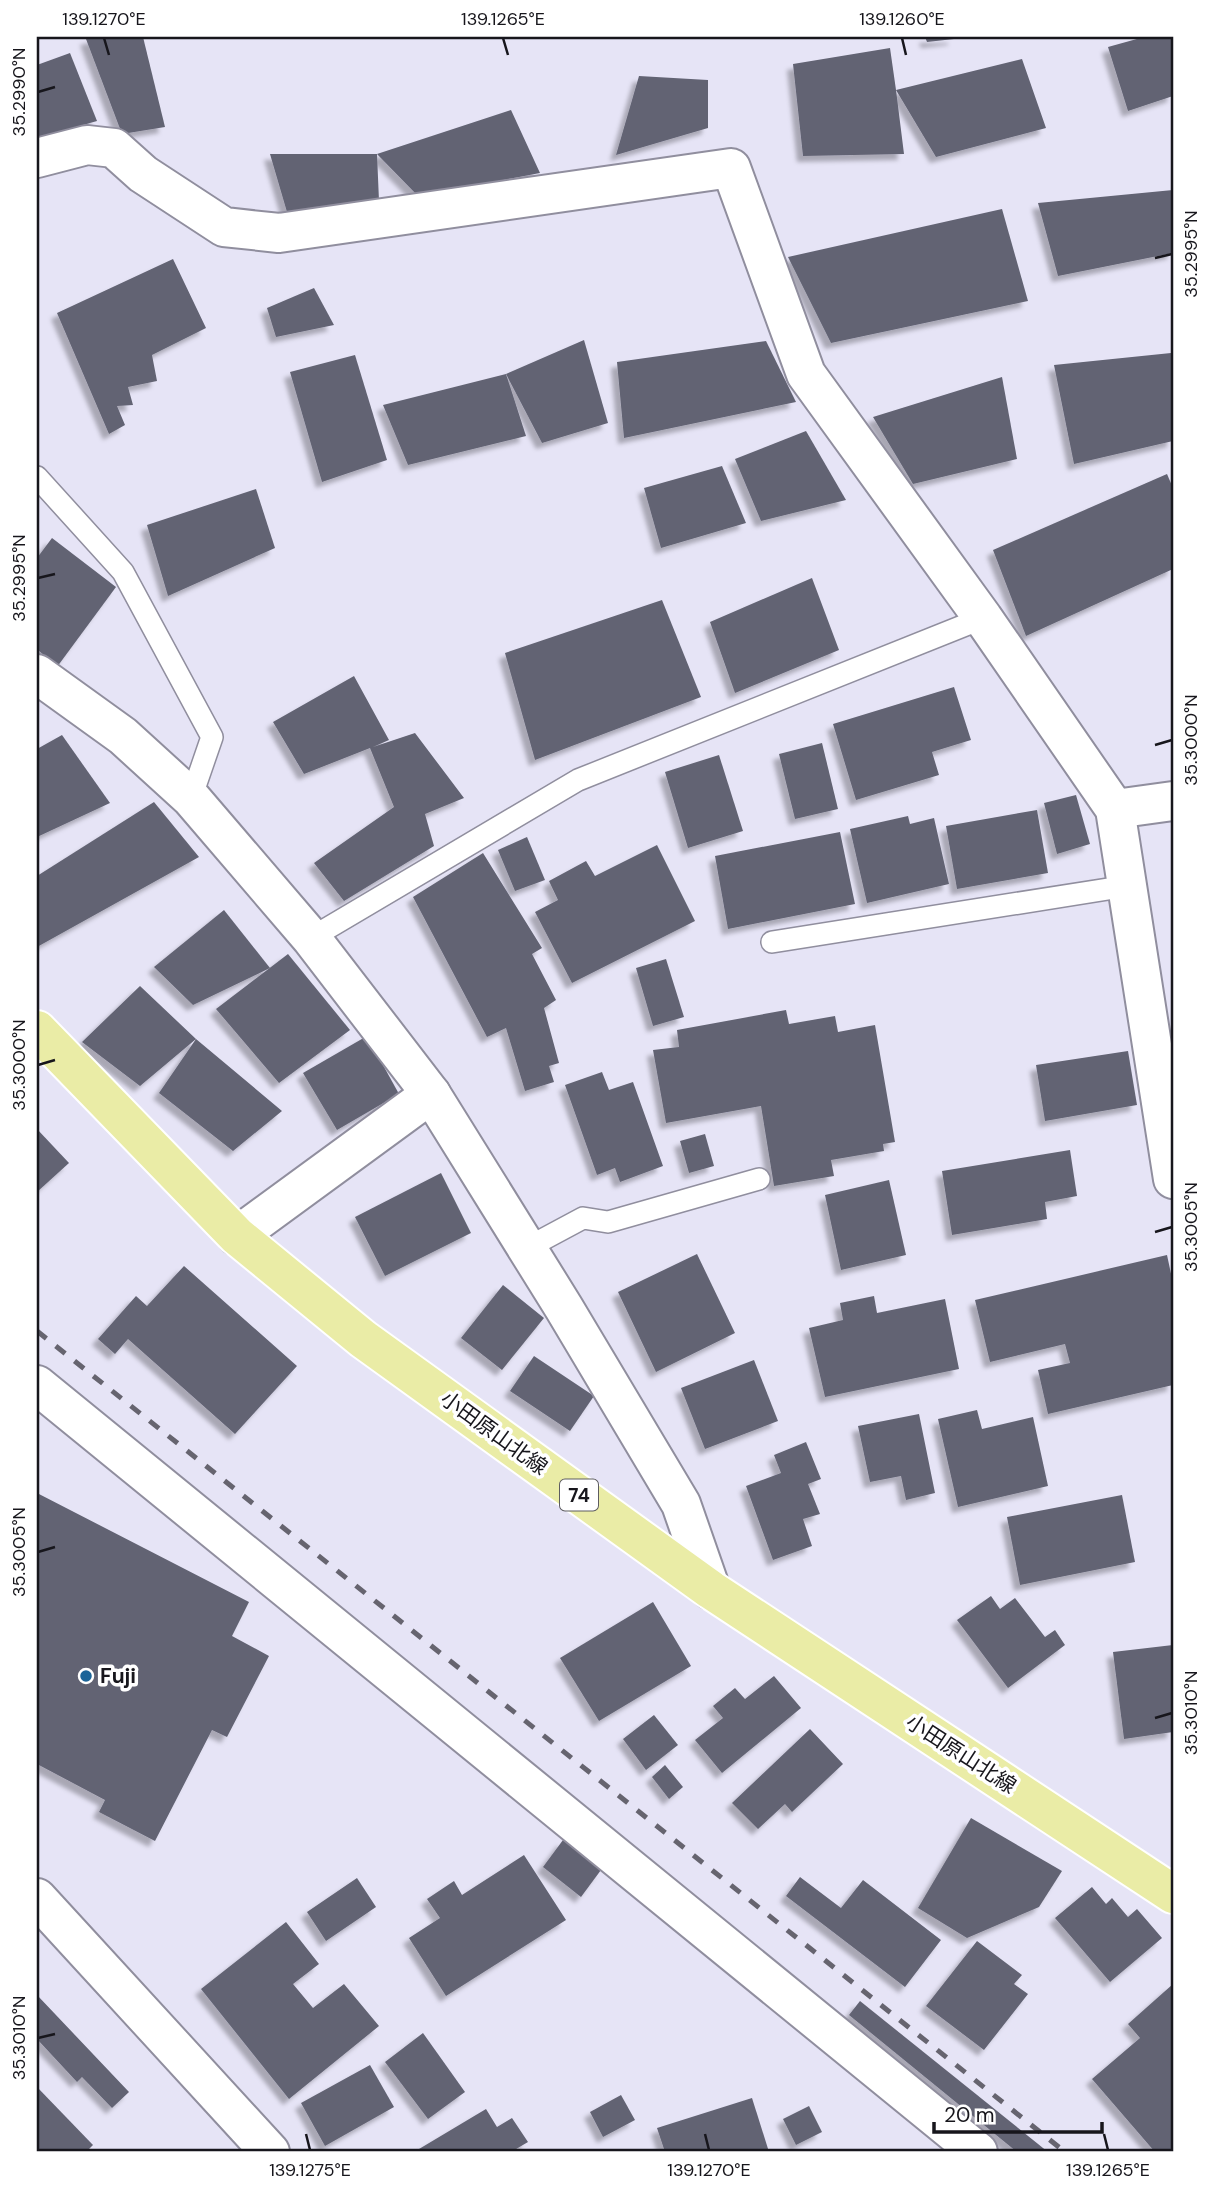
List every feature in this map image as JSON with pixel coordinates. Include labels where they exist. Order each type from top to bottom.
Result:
[{"type":"main road","name":"小田原山北線","points":[[37,1030],[237,1236],[363,1339],[710,1590],[1173,1894]]},
{"type":"street","points":[[37,158],[87,145],[114,148],[143,174],[224,226],[279,233],[730,168],[806,374],[983,618],[1115,809],[1127,886],[1162,1033],[1173,1179]]},
{"type":"street","points":[[37,674],[123,736],[191,798],[311,938],[431,1094],[681,1504],[710,1590]]},
{"type":"street","points":[[1115,809],[1173,801]]},
{"type":"street","points":[[237,1236],[431,1094]]},
{"type":"street","points":[[37,1385],[978,2152]]},
{"type":"street","points":[[37,1898],[270,2152]]},
{"type":"lane","points":[[37,477],[123,572],[212,737],[191,798]]},
{"type":"lane","points":[[311,938],[578,780],[983,618]]},
{"type":"lane","points":[[772,942],[1127,886]]},
{"type":"lane","points":[[527,1248],[583,1218],[608,1222],[759,1179]]},
{"type":"building","points":[[143,37],[165,127],[122,134],[86,39]]},
{"type":"building","points":[[925,37],[954,37],[954,39],[927,42]]},
{"type":"building","points":[[1144,37],[1173,37],[1173,96],[1128,111],[1108,47]]},
{"type":"building","points":[[890,48],[904,154],[803,156],[793,64]]},
{"type":"building","points":[[70,53],[97,121],[37,138],[37,65]]},
{"type":"building","points":[[1022,59],[1046,128],[936,157],[896,90]]},
{"type":"building","points":[[639,76],[708,80],[708,128],[616,155]]},
{"type":"building","points":[[511,110],[540,173],[418,196],[377,154]]},
{"type":"building","points":[[270,154],[377,154],[379,201],[287,212]]},
{"type":"building","points":[[1173,190],[1173,253],[1058,276],[1038,203]]},
{"type":"building","points":[[1002,209],[1028,301],[831,343],[788,257]]},
{"type":"building","points":[[173,259],[206,328],[152,355],[157,381],[128,387],[133,405],[117,406],[125,425],[109,434],[57,313]]},
{"type":"building","points":[[314,288],[334,325],[276,337],[267,308]]},
{"type":"building","points":[[584,340],[608,423],[542,443],[506,374]]},
{"type":"building","points":[[766,341],[796,402],[624,438],[617,362]]},
{"type":"building","points":[[1171,353],[1173,441],[1074,464],[1054,365]]},
{"type":"building","points":[[355,355],[387,460],[322,482],[290,372]]},
{"type":"building","points":[[506,374],[526,436],[408,465],[383,405]]},
{"type":"building","points":[[1002,377],[1017,459],[913,484],[873,417]]},
{"type":"building","points":[[806,431],[846,500],[761,521],[735,459]]},
{"type":"building","points":[[722,466],[746,523],[661,548],[644,488]]},
{"type":"building","points":[[1167,474],[1173,488],[1173,569],[1026,636],[993,550]]},
{"type":"building","points":[[256,489],[275,548],[168,596],[147,525]]},
{"type":"building","points":[[52,538],[116,587],[57,667],[37,649],[37,558]]},
{"type":"building","points":[[812,578],[839,650],[735,693],[710,622]]},
{"type":"building","points":[[662,600],[701,697],[535,760],[505,653]]},
{"type":"building","points":[[354,676],[389,740],[373,747],[415,733],[464,798],[425,814],[434,846],[344,901],[314,863],[394,807],[370,748],[304,774],[273,722]]},
{"type":"building","points":[[954,687],[971,740],[932,752],[939,775],[856,800],[833,724]]},
{"type":"building","points":[[62,735],[110,803],[37,837],[37,749]]},
{"type":"building","points":[[822,743],[838,809],[795,819],[779,754]]},
{"type":"building","points":[[719,755],[743,831],[688,848],[665,772]]},
{"type":"building","points":[[1076,795],[1090,844],[1057,854],[1044,803]]},
{"type":"building","points":[[154,802],[199,857],[37,947],[37,876]]},
{"type":"building","points":[[1037,810],[1048,873],[957,889],[946,826]]},
{"type":"building","points":[[908,816],[910,824],[934,818],[949,884],[867,903],[850,829]]},
{"type":"building","points":[[840,832],[855,904],[728,929],[715,856]]},
{"type":"building","points":[[527,837],[545,880],[515,891],[498,850]]},
{"type":"building","points":[[657,845],[695,921],[572,983],[535,912],[558,900],[549,881],[586,861],[595,876]]},
{"type":"building","points":[[483,853],[542,948],[532,954],[556,1000],[544,1008],[559,1063],[549,1066],[554,1082],[525,1091],[506,1028],[487,1037],[413,897]]},
{"type":"building","points":[[224,910],[270,968],[193,1005],[154,967]]},
{"type":"building","points":[[288,954],[350,1030],[279,1083],[216,1009]]},
{"type":"building","points":[[666,959],[684,1017],[653,1026],[636,968]]},
{"type":"building","points":[[140,986],[196,1039],[140,1086],[82,1042]]},
{"type":"building","points":[[786,1010],[789,1024],[835,1016],[838,1032],[875,1025],[895,1142],[883,1144],[884,1151],[831,1160],[834,1176],[774,1186],[761,1106],[666,1123],[653,1050],[679,1047],[677,1030]]},
{"type":"building","points":[[367,1036],[399,1094],[337,1130],[303,1073]]},
{"type":"building","points":[[196,1039],[282,1111],[233,1151],[159,1093]]},
{"type":"building","points":[[1128,1051],[1137,1105],[1045,1121],[1036,1065]]},
{"type":"building","points":[[602,1072],[609,1090],[633,1082],[663,1166],[620,1182],[615,1168],[597,1175],[565,1085]]},
{"type":"building","points":[[37,1129],[69,1163],[37,1192]]},
{"type":"building","points":[[705,1134],[714,1166],[689,1173],[680,1141]]},
{"type":"building","points":[[1070,1150],[1077,1196],[1045,1202],[1047,1219],[952,1235],[942,1171]]},
{"type":"building","points":[[441,1173],[471,1233],[385,1276],[355,1217]]},
{"type":"building","points":[[889,1180],[906,1255],[841,1270],[825,1195]]},
{"type":"building","points":[[697,1254],[735,1333],[656,1372],[618,1292]]},
{"type":"building","points":[[1167,1255],[1173,1283],[1173,1385],[1048,1414],[1038,1370],[1070,1363],[1065,1344],[990,1362],[975,1300]]},
{"type":"building","points":[[184,1266],[297,1366],[235,1434],[128,1339],[115,1354],[98,1339],[136,1296],[147,1306]]},
{"type":"building","points":[[503,1285],[544,1318],[502,1370],[461,1338]]},
{"type":"building","points":[[874,1296],[877,1313],[945,1299],[959,1369],[825,1397],[809,1328],[843,1320],[840,1303]]},
{"type":"building","points":[[534,1356],[594,1396],[570,1431],[510,1391]]},
{"type":"building","points":[[754,1360],[778,1421],[705,1449],[681,1388]]},
{"type":"building","points":[[977,1410],[982,1429],[1033,1417],[1048,1486],[958,1507],[938,1419]]},
{"type":"building","points":[[919,1414],[935,1493],[906,1500],[901,1476],[870,1482],[858,1426]]},
{"type":"building","points":[[806,1442],[821,1479],[808,1484],[820,1514],[803,1519],[812,1546],[773,1560],[746,1486],[781,1473],[774,1455]]},
{"type":"building","points":[[37,1493],[249,1602],[232,1636],[269,1656],[227,1737],[212,1730],[155,1841],[99,1812],[105,1800],[37,1764]]},
{"type":"building","points":[[1122,1495],[1135,1562],[1020,1585],[1007,1517]]},
{"type":"building","points":[[991,1596],[1000,1609],[1015,1598],[1045,1637],[1055,1630],[1065,1645],[1008,1688],[957,1620]]},
{"type":"building","points":[[653,1602],[691,1666],[599,1721],[560,1658]]},
{"type":"building","points":[[1173,1645],[1173,1732],[1124,1739],[1113,1652]]},
{"type":"building","points":[[774,1676],[801,1708],[722,1773],[695,1740],[723,1718],[713,1706],[735,1688],[745,1699]]},
{"type":"building","points":[[654,1715],[678,1745],[646,1770],[623,1739]]},
{"type":"building","points":[[810,1729],[843,1764],[792,1812],[785,1804],[758,1829],[732,1803]]},
{"type":"building","points":[[665,1765],[683,1787],[669,1799],[652,1777]]},
{"type":"building","points":[[971,1818],[1062,1871],[1039,1907],[967,1938],[918,1908]]},
{"type":"building","points":[[563,1840],[601,1870],[581,1897],[543,1867]]},
{"type":"building","points":[[524,1855],[566,1920],[446,1996],[409,1938],[440,1918],[427,1899],[454,1881],[462,1895]]},
{"type":"building","points":[[800,1877],[841,1908],[863,1880],[941,1940],[905,1987],[786,1896]]},
{"type":"building","points":[[357,1878],[376,1907],[326,1941],[307,1912]]},
{"type":"building","points":[[1092,1887],[1106,1904],[1112,1898],[1128,1917],[1137,1909],[1162,1938],[1110,1982],[1055,1918]]},
{"type":"building","points":[[286,1922],[319,1964],[293,1984],[313,2008],[344,1984],[379,2026],[289,2099],[201,1989]]},
{"type":"building","points":[[977,1941],[1022,1975],[1014,1984],[1028,1994],[984,2050],[926,2006]]},
{"type":"building","points":[[1173,1984],[1173,2152],[1155,2152],[1092,2079],[1140,2038],[1128,2024]]},
{"type":"building","points":[[37,1995],[129,2092],[112,2108],[82,2077],[77,2082],[37,2039]]},
{"type":"building","points":[[860,2001],[1048,2152],[1017,2152],[849,2015]]},
{"type":"building","points":[[423,2033],[465,2092],[428,2119],[385,2062]]},
{"type":"building","points":[[370,2065],[394,2107],[325,2146],[301,2103]]},
{"type":"building","points":[[37,2087],[93,2145],[86,2152],[37,2152]]},
{"type":"building","points":[[621,2095],[635,2120],[603,2137],[590,2112]]},
{"type":"building","points":[[752,2098],[769,2152],[665,2152],[657,2128]]},
{"type":"building","points":[[809,2106],[822,2132],[796,2145],[783,2119]]},
{"type":"building","points":[[486,2109],[497,2127],[512,2118],[528,2142],[511,2152],[414,2152]]},
{"type":"railway","points":[[37,1331],[1065,2152]]},
{"type":"place","name":"Fuji","points":[[86,1676]]}]
